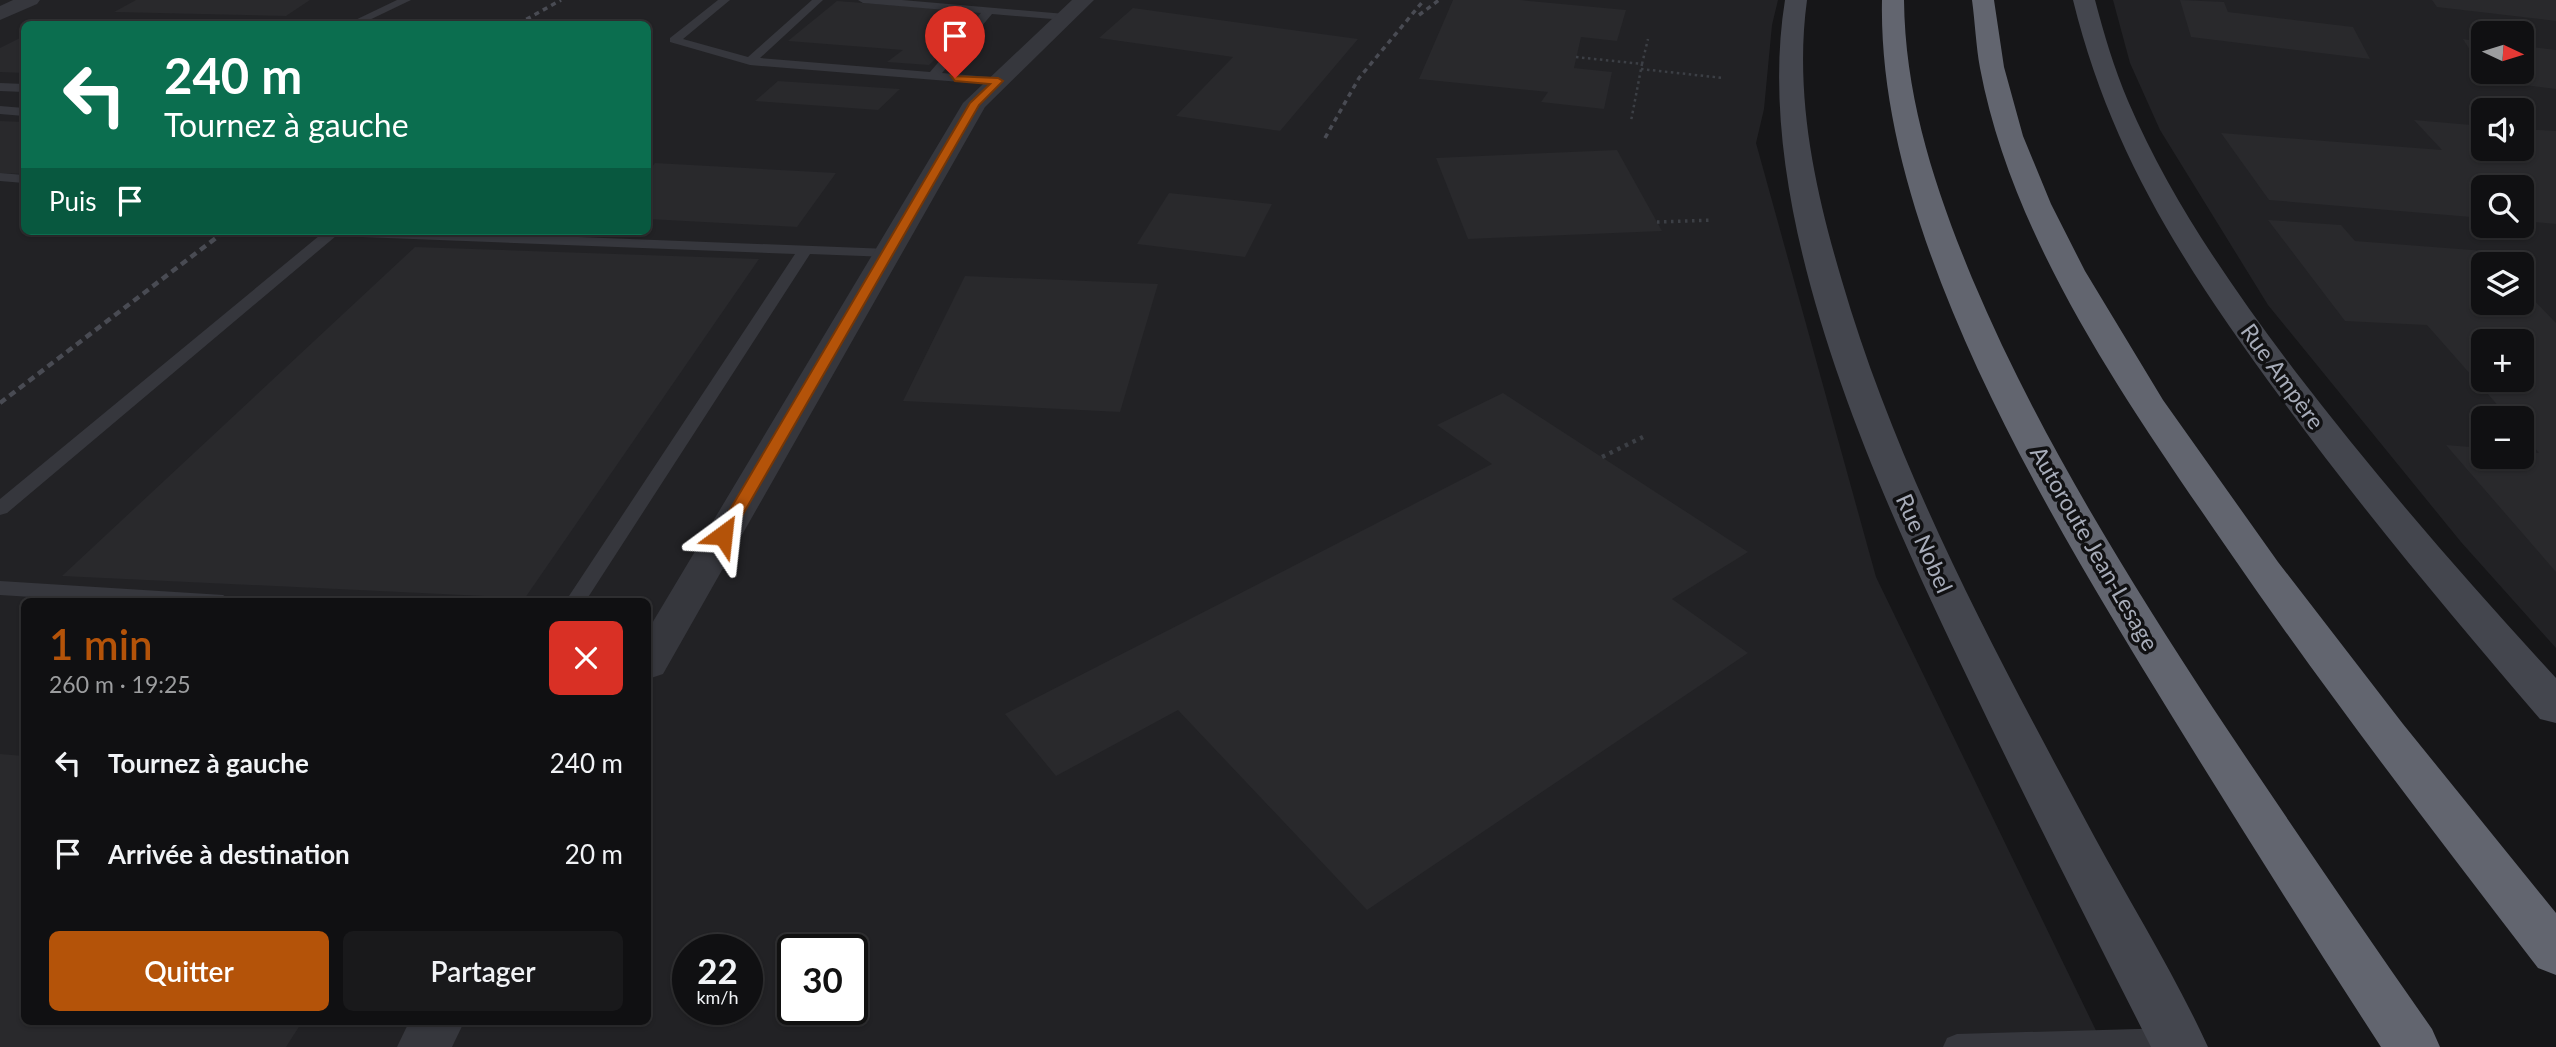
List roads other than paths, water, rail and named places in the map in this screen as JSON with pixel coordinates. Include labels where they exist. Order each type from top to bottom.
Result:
[{"type":"highway","name":"Autoroute Jean-Lesage","points":[[1894,0],[1897,67],[1915,159],[1956,276],[2006,387],[2082,530],[2160,662],[2413,1047]]},
{"type":"highway","points":[[1983,0],[1994,75],[2022,164],[2077,280],[2136,383],[2202,483],[2317,644],[2556,952]]},
{"type":"street","points":[[0,14],[30,0]]},
{"type":"street","name":"Rue Nobel","points":[[1796,0],[1790,39],[1790,74],[1800,162],[1826,277],[1864,393],[1900,487],[1957,613],[2072,842],[2178,1044]]},
{"type":"street","name":"Rue Ampère","points":[[2084,0],[2098,57],[2120,116],[2157,190],[2203,266],[2278,371],[2359,477],[2556,706]]},
{"type":"street","points":[[651,654],[658,629],[889,253],[975,103],[1074,9]]},
{"type":"street","points":[[423,1047],[436,1025]]},
{"type":"lane","points":[[360,21],[406,0]]},
{"type":"lane","points":[[725,0],[674,40],[750,61],[998,81]]},
{"type":"lane","points":[[750,61],[818,0]]},
{"type":"lane","points":[[863,0],[990,10],[1074,9]]},
{"type":"lane","points":[[933,76],[990,10]]},
{"type":"lane","points":[[0,86],[21,88]]},
{"type":"lane","points":[[0,110],[21,112]]},
{"type":"lane","points":[[0,177],[21,178]]},
{"type":"lane","points":[[0,509],[329,235]]},
{"type":"lane","points":[[412,235],[889,253]]},
{"type":"lane","points":[[578,598],[805,250]]},
{"type":"lane","points":[[0,588],[159,598]]},
{"type":"lane","points":[[1957,1047],[2178,1044]]},
{"type":"railway","points":[[523,21],[561,0]]},
{"type":"railway","points":[[1325,138],[1359,78],[1424,0]]},
{"type":"railway","points":[[1419,15],[1439,0]]},
{"type":"railway","points":[[0,403],[220,235]]}]
